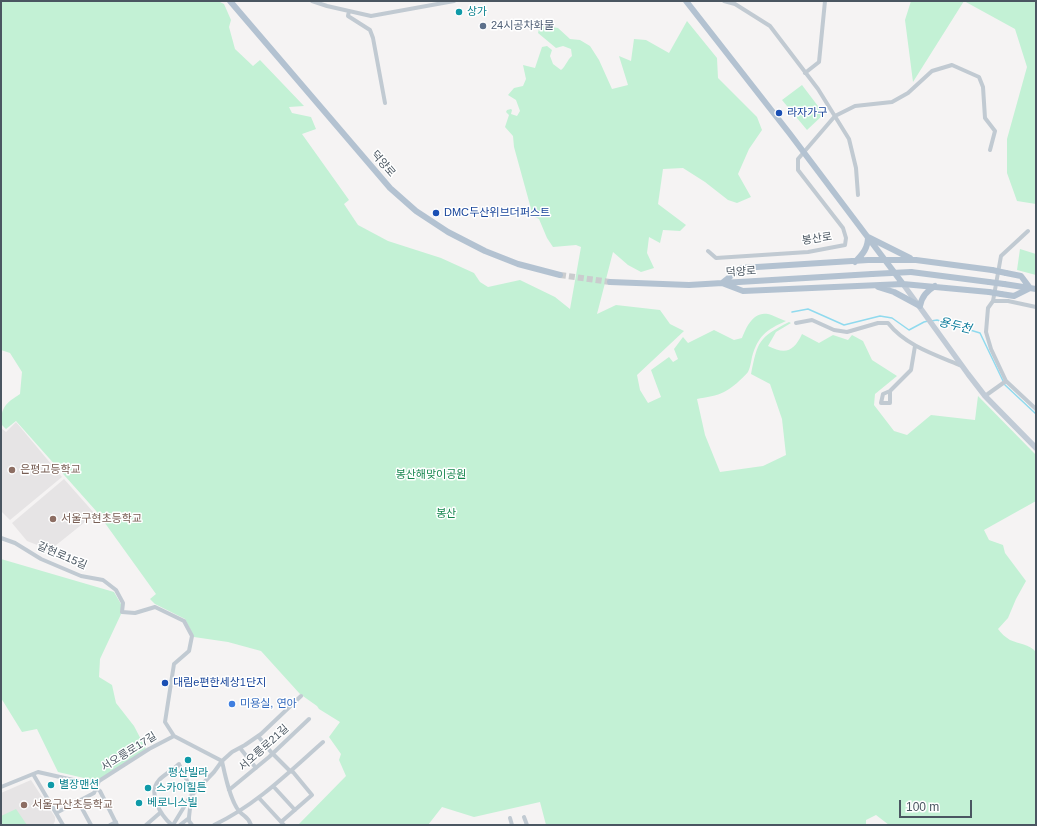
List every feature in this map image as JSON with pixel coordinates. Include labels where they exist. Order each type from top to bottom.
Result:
[{"type":"main road","name":"덕양로","points":[[227,1],[235,7]]},
{"type":"main road","name":"덕양로","points":[[230,1],[390,188],[416,211],[448,232],[485,251],[518,264],[560,275]]},
{"type":"main road","points":[[686,1],[868,237],[920,306],[962,367],[985,396],[1036,448]]},
{"type":"main road","points":[[868,237],[916,260]]},
{"type":"main road","points":[[855,262],[868,245],[868,237]]},
{"type":"main road","points":[[885,260],[916,260],[992,270],[1020,276],[1033,288],[1014,296],[935,286],[903,284],[743,291],[722,283],[741,268],[885,260]]},
{"type":"main road","name":"덕양로","points":[[610,282],[689,285],[911,272],[1033,288]]},
{"type":"main road","points":[[870,285],[888,289],[920,306]]},
{"type":"main road","points":[[920,306],[924,294],[935,286]]},
{"type":"street","points":[[312,1],[371,16],[454,1]]},
{"type":"street","points":[[724,1],[736,4],[770,26],[818,89],[849,139],[856,168],[858,195]]},
{"type":"street","points":[[805,73],[819,62],[825,1]]},
{"type":"street","points":[[338,8],[370,30],[374,38],[384,103]]},
{"type":"street","points":[[348,16],[349,11]]},
{"type":"street","name":"봉산로","points":[[708,251],[716,258],[808,252],[845,245],[846,238],[843,228],[798,170],[798,159],[835,116],[855,106],[892,102],[908,93],[932,71],[952,65],[979,77],[983,87],[984,118],[995,132],[990,150]]},
{"type":"street","points":[[1028,231],[1001,256],[993,301],[988,308],[986,332],[991,349],[1006,381],[1036,409]]},
{"type":"street","points":[[993,301],[1008,301],[1036,307]]},
{"type":"street","points":[[796,323],[812,320],[834,330],[847,332],[878,323],[888,323],[894,331],[915,346],[962,367]]},
{"type":"street","points":[[890,391],[910,370],[915,346]]},
{"type":"street","points":[[985,396],[1006,381]]},
{"type":"street","name":"갈현로15길","points":[[1,538],[15,543],[41,559],[81,576],[103,580],[116,590],[123,603],[122,612],[135,613],[156,607],[184,621],[192,636],[189,650],[174,664],[165,722],[174,736]]},
{"type":"street","name":"서오릉로21길","points":[[173,825],[192,796],[222,761],[232,752],[258,736],[301,696]]},
{"type":"street","name":"서오릉로21길","points":[[229,790],[256,768],[309,719]]},
{"type":"street","name":"서오릉로21길","points":[[174,736],[222,761],[229,790],[239,811],[249,818],[251,825]]},
{"type":"street","name":"서오릉로17길","points":[[56,813],[94,793],[100,781],[149,749],[174,736]]},
{"type":"street","points":[[258,736],[290,772],[293,772],[312,795],[283,823],[259,798]]},
{"type":"street","points":[[214,825],[259,798],[323,742]]},
{"type":"street","points":[[240,748],[256,768]]},
{"type":"street","points":[[173,825],[161,812],[155,799],[155,787],[159,780],[179,764],[192,791],[189,818],[192,825]]},
{"type":"street","points":[[1,788],[38,772],[91,784],[100,791],[116,824],[110,825]]},
{"type":"street","points":[[33,774],[63,825]]},
{"type":"street","points":[[273,786],[295,810]]},
{"type":"street","points":[[78,801],[91,825]]},
{"type":"street","points":[[146,825],[161,812]]},
{"type":"street","points":[[524,817],[526,825]]},
{"type":"street","points":[[180,825],[189,818]]},
{"type":"street","points":[[510,818],[512,825]]},
{"type":"shaded area","points":[[16,422],[62,477],[10,520],[1,511],[1,428],[6,432]]},
{"type":"shaded area","name":"서울구현초등학교","points":[[64,479],[95,514],[50,550],[27,541],[12,523]]},
{"type":"shaded area","name":"서울구산초등학교","points":[[31,780],[55,817],[53,825],[1,825],[1,793]]},
{"type":"green space","name":"봉산","points":[[1,1],[218,1],[224,4],[231,20],[229,27],[235,49],[253,66],[260,60],[304,106],[289,107],[292,113],[311,117],[316,129],[302,134],[349,200],[344,204],[358,225],[388,241],[441,258],[474,273],[480,282],[488,287],[520,280],[555,297],[570,309],[581,247],[576,245],[553,247],[547,238],[539,219],[533,216],[514,147],[513,136],[505,127],[509,115],[506,112],[507,110],[511,109],[511,114],[517,116],[520,111],[516,100],[508,95],[514,88],[523,86],[526,79],[523,65],[535,68],[542,47],[547,46],[552,50],[550,56],[553,64],[561,70],[572,56],[571,49],[563,46],[556,48],[538,33],[540,25],[558,28],[570,39],[580,40],[590,46],[599,60],[612,89],[628,85],[619,56],[631,61],[634,39],[646,40],[669,53],[687,21],[717,58],[718,78],[757,117],[762,130],[749,149],[738,174],[751,197],[737,203],[728,200],[705,182],[683,168],[663,169],[658,204],[686,225],[680,231],[663,230],[660,243],[649,237],[647,253],[654,268],[641,272],[628,265],[613,252],[597,314],[616,305],[660,310],[670,324],[684,331],[637,375],[640,390],[648,403],[661,397],[651,370],[669,357],[673,362],[678,359],[674,349],[683,337],[688,343],[714,330],[734,340],[742,338],[751,321],[758,315],[768,314],[786,321],[773,327],[760,339],[754,350],[748,372],[737,383],[721,393],[697,399],[705,435],[720,472],[763,466],[786,455],[782,419],[770,384],[751,374],[758,347],[761,342],[771,332],[789,322],[791,323],[776,332],[768,346],[774,349],[785,351],[789,350],[796,344],[802,334],[819,343],[833,335],[848,340],[852,335],[863,341],[872,360],[897,376],[875,394],[874,405],[894,431],[907,435],[931,415],[975,420],[978,396],[1036,455],[1036,501],[984,530],[989,540],[1003,545],[1005,553],[1026,581],[1008,618],[998,629],[1010,640],[1027,646],[1036,652],[1036,825],[889,825],[876,815],[866,820],[866,825],[546,825],[540,802],[474,817],[442,807],[428,825],[298,825],[346,776],[339,760],[341,754],[329,737],[340,722],[319,709],[300,694],[261,651],[228,642],[194,637],[185,619],[155,604],[150,599],[156,594],[97,512],[16,421],[6,429],[1,424],[3,409],[11,400],[20,394],[22,372],[10,353],[1,350]]},
{"type":"green space","points":[[911,1],[964,1],[913,82],[905,20]]},
{"type":"green space","points":[[964,1],[1036,1],[1036,204],[1017,201],[1007,173],[1007,139],[1027,67],[1015,29]]},
{"type":"green space","points":[[802,85],[824,114],[807,130],[782,100]]},
{"type":"green space","points":[[1020,249],[1036,254],[1036,275],[1017,270]]},
{"type":"green space","points":[[1,559],[114,592],[121,604],[122,612],[100,659],[99,677],[112,685],[116,703],[134,726],[146,749],[97,781],[58,772],[37,729],[22,732],[1,698]]},
{"type":"green space","points":[[16,809],[27,825],[1,825],[1,816]]},
{"type":"waterway","name":"용두천","points":[[792,312],[808,309],[844,325],[880,316],[892,318],[909,330],[928,321]]},
{"type":"waterway","name":"용두천","points":[[931,321],[937,320],[980,333],[1005,385],[1036,414]]},
{"type":"tunnel","points":[[560,275],[610,282]]},
{"type":"place","name":"상가","points":[[459,12]]},
{"type":"place","name":"24시공차화물","points":[[483,26]]},
{"type":"place","name":"라자가구","points":[[779,113]]},
{"type":"place","name":"DMC두산위브더퍼스트","points":[[436,213]]},
{"type":"place","name":"은평고등학교","points":[[12,470]]},
{"type":"place","name":"서울구현초등학교","points":[[53,519]]},
{"type":"place","name":"대림e편한세상1단지","points":[[165,683]]},
{"type":"place","name":"미용실, 연아","points":[[232,704]]},
{"type":"place","name":"평산빌라","points":[[188,760]]},
{"type":"place","name":"별장맨션","points":[[51,785]]},
{"type":"place","name":"스카이힐튼","points":[[148,788]]},
{"type":"place","name":"베로니스빌","points":[[139,803]]},
{"type":"place","name":"서울구산초등학교","points":[[24,805]]},
{"type":"park label","name":"봉산해맞이공원","points":[[431,475]]}]
